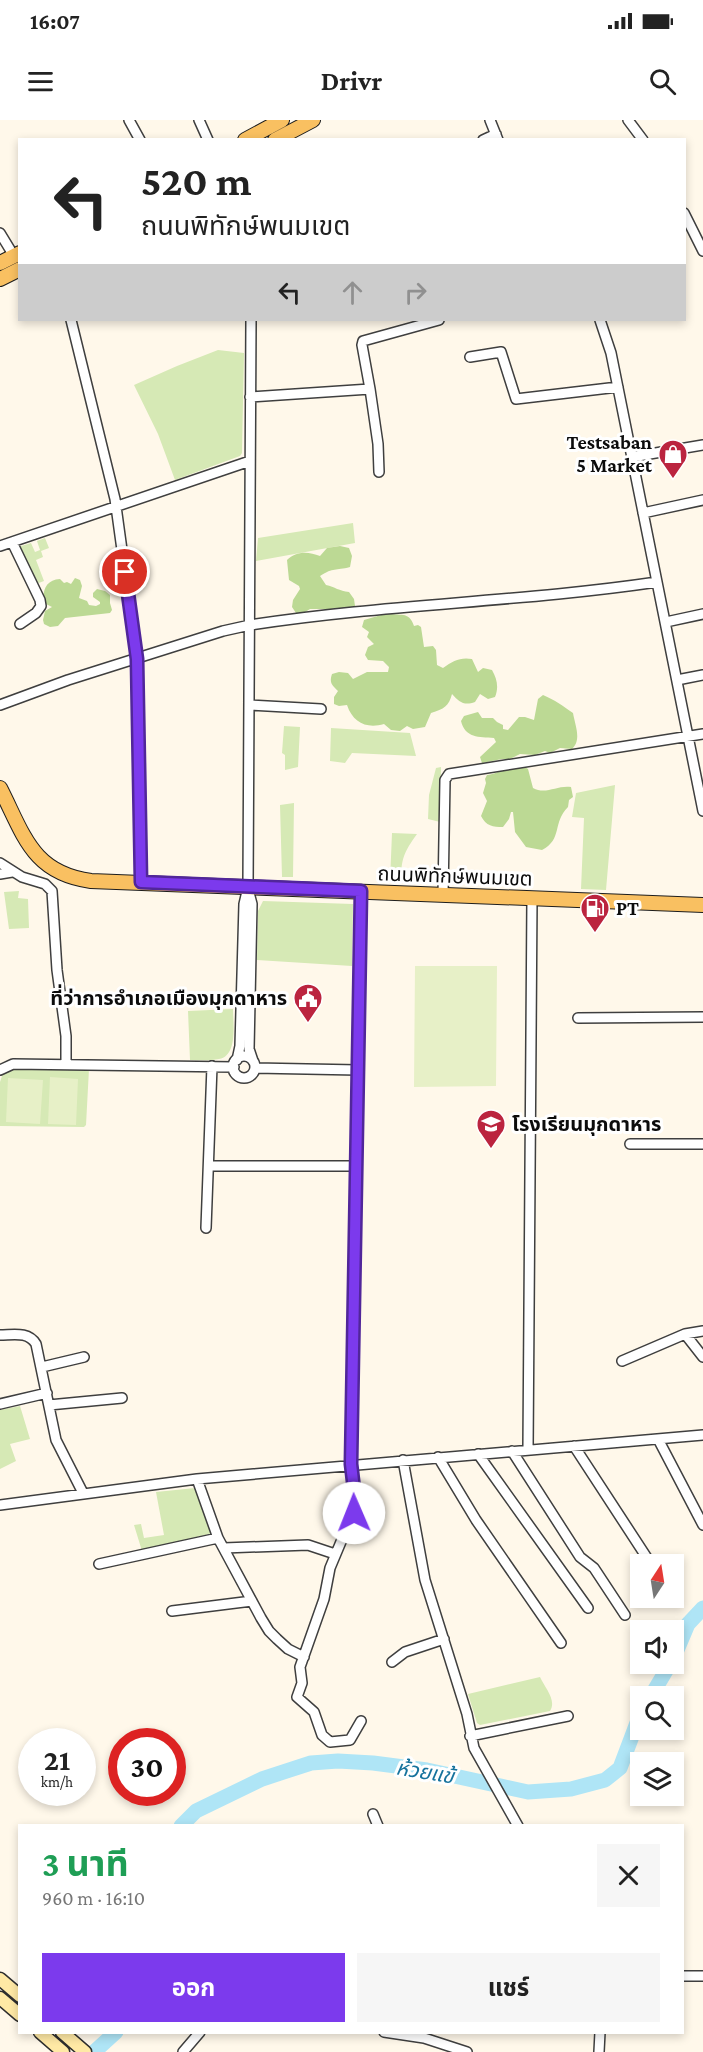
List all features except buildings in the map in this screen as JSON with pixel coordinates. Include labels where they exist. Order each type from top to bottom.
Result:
[{"type":"main road","points":[[249,138],[273,127],[314,120]]},
{"type":"main road","points":[[0,263],[18,259]]},
{"type":"main road","points":[[0,279],[18,259]]},
{"type":"main road","name":"ถนนพิทักษ์พนมเขต","points":[[0,788],[34,852],[51,868],[75,879],[703,905]]},
{"type":"main road","points":[[0,1979],[18,1994]]},
{"type":"main road","points":[[0,1998],[18,2013]]},
{"type":"main road","points":[[42,2034],[62,2052]]},
{"type":"main road","points":[[67,2036],[85,2052]]},
{"type":"street","points":[[129,120],[139,138]]},
{"type":"street","points":[[199,120],[207,138]]},
{"type":"street","points":[[490,120],[497,137]]},
{"type":"street","points":[[628,120],[642,138]]},
{"type":"street","points":[[686,217],[703,251]]},
{"type":"street","points":[[0,233],[18,259]]},
{"type":"street","points":[[71,321],[116,507],[137,659],[141,882]]},
{"type":"street","points":[[248,887],[252,904],[249,1049],[254,1064],[253,1074],[244,1078],[238,1076],[235,1064],[240,1046],[244,904],[248,887],[251,321]]},
{"type":"street","points":[[379,472],[378,444],[363,341],[435,321]]},
{"type":"street","points":[[600,321],[611,353],[703,811]]},
{"type":"street","points":[[470,357],[501,352],[516,399],[618,387]]},
{"type":"street","points":[[250,397],[370,389]]},
{"type":"street","points":[[632,457],[703,445]]},
{"type":"street","points":[[0,546],[250,461]]},
{"type":"street","points":[[644,513],[703,501]]},
{"type":"street","points":[[12,542],[41,606],[36,613],[20,624]]},
{"type":"street","points":[[0,705],[69,680],[223,631],[249,625],[595,591],[657,582]]},
{"type":"street","points":[[666,622],[703,614]]},
{"type":"street","points":[[677,680],[703,675]]},
{"type":"street","points":[[250,705],[321,709]]},
{"type":"street","points":[[443,895],[446,775],[703,734]]},
{"type":"street","points":[[0,863],[22,877],[45,884],[52,891],[57,970],[66,1036],[66,1064]]},
{"type":"street","points":[[0,874],[12,872]]},
{"type":"street","points":[[361,891],[351,1464],[356,1506],[330,1568],[324,1599],[300,1667],[302,1683],[297,1698],[314,1712],[324,1738],[330,1742],[350,1740],[361,1721]]},
{"type":"street","points":[[528,1450],[531,898]]},
{"type":"street","points":[[578,1018],[703,1017]]},
{"type":"street","points":[[0,1070],[13,1064],[212,1066],[235,1064],[247,1057],[254,1064],[358,1070]]},
{"type":"street","points":[[207,1228],[212,1066]]},
{"type":"street","points":[[630,1144],[703,1144]]},
{"type":"street","points":[[209,1166],[356,1166]]},
{"type":"street","points":[[622,1361],[685,1334],[703,1331]]},
{"type":"street","points":[[0,1335],[22,1334],[32,1338],[42,1367],[56,1440],[83,1493]]},
{"type":"street","points":[[685,1334],[703,1357]]},
{"type":"street","points":[[42,1367],[84,1357]]},
{"type":"street","points":[[0,1404],[47,1393]]},
{"type":"street","points":[[49,1405],[122,1398]]},
{"type":"street","points":[[0,1505],[196,1479],[703,1435]]},
{"type":"street","points":[[658,1439],[703,1525]]},
{"type":"street","points":[[574,1446],[644,1554]]},
{"type":"street","points":[[512,1451],[580,1557],[594,1568],[625,1615]]},
{"type":"street","points":[[478,1454],[588,1608]]},
{"type":"street","points":[[438,1457],[476,1520],[561,1643]]},
{"type":"street","points":[[403,1460],[425,1580],[467,1714],[470,1736],[474,1748],[517,1824]]},
{"type":"street","points":[[196,1479],[219,1538],[269,1632],[288,1649],[304,1657]]},
{"type":"street","points":[[99,1564],[219,1538]]},
{"type":"street","points":[[224,1548],[308,1545],[335,1554]]},
{"type":"street","points":[[172,1611],[252,1601]]},
{"type":"street","points":[[392,1662],[405,1652],[444,1639]]},
{"type":"street","points":[[470,1736],[568,1716]]},
{"type":"street","points":[[373,1814],[377,1824]]},
{"type":"street","points":[[684,1976],[703,1976]]},
{"type":"street","points":[[183,2052],[198,2034]]},
{"type":"street","points":[[599,2052],[600,2034]]},
{"type":"street","points":[[425,2035],[467,2052]]},
{"type":"green space","points":[[218,350],[244,353],[242,453],[240,456],[175,480],[158,434],[134,385]]},
{"type":"green space","points":[[353,523],[355,543],[256,561],[258,538]]},
{"type":"green space","points":[[45,538],[49,548],[41,551],[43,557],[36,560],[44,581],[36,584],[18,547],[31,543],[35,552],[40,550],[37,541]]},
{"type":"green space","points":[[340,546],[349,548],[352,556],[350,567],[332,570],[320,576],[326,585],[349,592],[354,599],[355,606],[347,609],[310,609],[302,614],[296,613],[292,607],[293,600],[300,589],[289,580],[287,560],[302,553],[320,556],[327,548]]},
{"type":"green space","points":[[75,578],[80,580],[82,586],[79,598],[87,601],[89,605],[100,604],[93,597],[97,589],[110,595],[112,610],[110,613],[65,618],[58,626],[50,627],[44,624],[45,611],[52,607],[44,603],[46,586],[51,581],[60,579],[64,583],[71,584]]},
{"type":"green space","points":[[388,613],[406,616],[414,626],[421,627],[424,647],[433,646],[436,650],[437,665],[443,668],[457,660],[472,659],[478,672],[483,668],[492,670],[497,683],[495,697],[488,699],[480,694],[475,702],[468,704],[459,701],[452,694],[445,707],[431,713],[425,727],[413,729],[407,726],[400,731],[391,730],[384,724],[372,726],[361,723],[353,716],[347,705],[334,704],[334,697],[338,691],[332,684],[332,674],[348,673],[353,679],[367,672],[388,672],[389,667],[383,661],[368,660],[365,655],[368,647],[374,644],[367,637],[369,632],[362,627],[364,620]]},
{"type":"green space","points":[[543,695],[573,713],[577,741],[572,749],[560,748],[550,753],[545,751],[535,755],[520,754],[510,759],[482,763],[480,757],[496,742],[494,738],[469,734],[461,721],[464,716],[478,712],[482,718],[493,718],[503,725],[503,729],[508,730],[519,717],[534,720],[538,699]]},
{"type":"green space","points":[[284,726],[300,727],[298,767],[285,770],[285,755],[282,753]]},
{"type":"green space","points":[[331,728],[410,733],[416,756],[352,753],[345,763],[330,761]]},
{"type":"green space","points":[[523,766],[528,769],[533,788],[542,791],[571,787],[573,797],[569,800],[568,807],[560,819],[553,841],[542,850],[526,847],[515,832],[513,812],[503,827],[490,825],[481,816],[487,801],[483,793],[487,775],[507,768],[518,769]]},
{"type":"green space","points":[[441,767],[440,822],[428,819],[429,795],[436,768]]},
{"type":"green space","points":[[615,785],[606,890],[581,889],[584,818],[572,817],[576,793]]},
{"type":"green space","points":[[294,803],[293,877],[282,877],[280,805]]},
{"type":"green space","points":[[392,833],[417,834],[404,856],[401,881],[390,881]]},
{"type":"green space","points":[[19,891],[18,898],[28,899],[29,928],[9,929],[4,892]]},
{"type":"green space","points":[[263,901],[353,904],[352,966],[257,960],[258,911]]},
{"type":"green space","points":[[415,966],[497,966],[496,1086],[414,1087]]},
{"type":"green space","points":[[233,1009],[232,1046],[225,1057],[190,1060],[188,1011]]},
{"type":"green space","points":[[89,1069],[86,1125],[84,1127],[0,1126],[0,1082],[3,1073],[10,1070]]},
{"type":"green space","points":[[50,1077],[78,1079],[76,1125],[48,1124]]},
{"type":"green space","points":[[8,1078],[43,1080],[40,1124],[6,1122]]},
{"type":"green space","points":[[20,1406],[30,1439],[10,1444],[16,1461],[0,1469],[0,1410]]},
{"type":"green space","points":[[195,1488],[213,1533],[142,1551],[134,1525],[141,1524],[144,1538],[164,1535],[156,1492]]},
{"type":"green space","points":[[540,1677],[550,1694],[552,1707],[550,1711],[480,1725],[477,1723],[468,1694]]},
{"type":"waterway","name":"ห้วยแข้","points":[[684,1633],[688,1624],[703,1608]]},
{"type":"waterway","name":"ห้วยแข้","points":[[657,1686],[664,1674]]},
{"type":"waterway","name":"ห้วยแข้","points":[[183,1824],[196,1811],[262,1779],[311,1763],[338,1761],[373,1763],[427,1770],[528,1792],[571,1789],[605,1780],[620,1768],[631,1740]]},
{"type":"waterway","name":"ห้วยแข้","points":[[94,2052],[114,2034]]},
{"type":"place","name":"Testsaban 5 Market","points":[[673,480]]},
{"type":"place","name":"PT","points":[[595,934]]},
{"type":"place","name":"ที่ว่าการอำเภอเมืองมุกดาหาร","points":[[308,1024]]},
{"type":"place","name":"โรงเรียนมุกดาหาร","points":[[491,1150]]},
{"type":"route","points":[[125,572],[137,659],[141,882],[361,891],[351,1464],[356,1506],[354,1513]]}]
